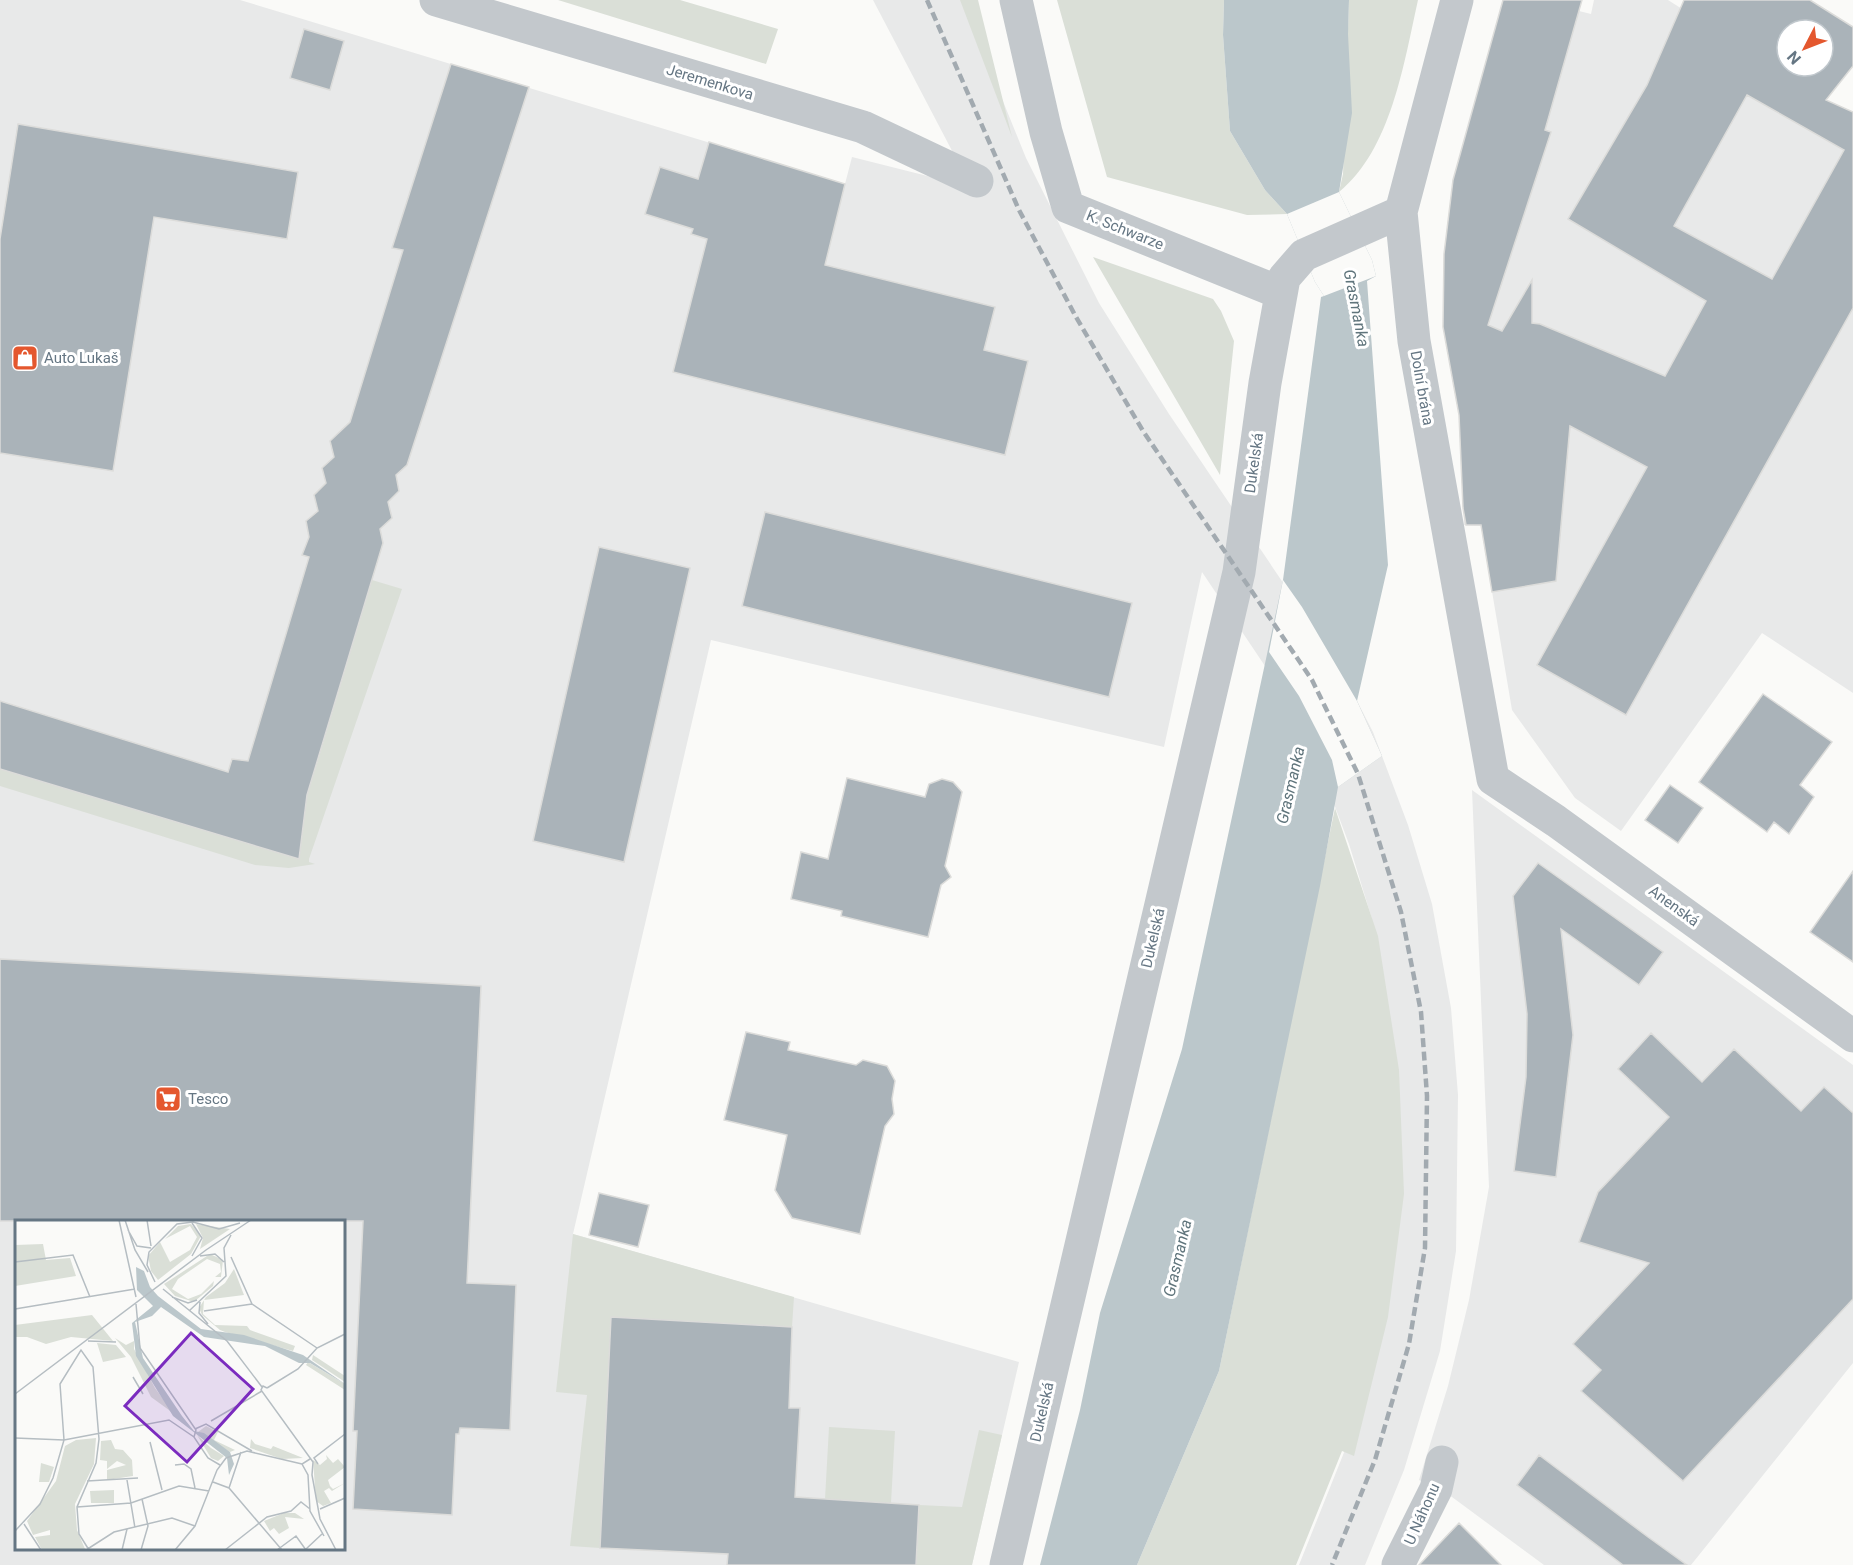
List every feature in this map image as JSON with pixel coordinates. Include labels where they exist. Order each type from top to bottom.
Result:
[{"type":"street","name":"Jeremenkova","points":[[436,0],[863,127],[977,181]]},
{"type":"street","name":"K. Schwarze","points":[[1016,0],[1046,132],[1068,207],[1279,300]]},
{"type":"street","name":"Dolní brána","points":[[1457,0],[1401,212],[1414,341],[1492,779]]},
{"type":"street","points":[[1279,300],[1284,278],[1304,255],[1401,212]]},
{"type":"street","name":"Dukelská","points":[[1006,1565],[1239,572],[1279,300]]},
{"type":"street","name":"Anenská","points":[[1492,779],[1556,821],[1853,1036]]},
{"type":"street","name":"U Náhonu","points":[[1398,1565],[1436,1489],[1442,1462]]},
{"type":"shaded area","points":[[0,0],[240,0],[845,184],[852,157],[971,187],[873,0],[962,0],[1026,158],[1099,303],[1169,414],[1338,664],[1373,732],[1408,825],[1432,904],[1451,1008],[1458,1095],[1456,1251],[1440,1351],[1404,1470],[1365,1565],[1299,1565],[1345,1450],[1372,919],[1349,844],[1316,756],[1285,696],[1202,572],[1164,747],[711,640],[573,1234],[1019,1362],[972,1565],[0,1565]]},
{"type":"shaded area","points":[[558,0],[680,0],[778,29],[766,64]]},
{"type":"shaded area","points":[[960,0],[978,0],[1012,137]]},
{"type":"shaded area","points":[[1057,0],[1224,0],[1223,35],[1230,131],[1265,190],[1287,214],[1247,215],[1107,177]]},
{"type":"shaded area","points":[[1349,0],[1418,0],[1401,77],[1383,129],[1357,174],[1339,192],[1343,174]]},
{"type":"shaded area","points":[[1594,0],[1668,0],[1775,68],[1775,78],[1791,78],[1829,102],[1853,112],[1853,693],[1762,633],[1621,831],[1575,798],[1512,710],[1481,526],[1464,525],[1461,426],[1443,327],[1444,255],[1453,180],[1523,202],[1543,144],[1547,144],[1551,132],[1543,130],[1579,11],[1591,14]]},
{"type":"shaded area","points":[[1093,257],[1213,299],[1221,311],[1234,341],[1220,475]]},
{"type":"shaded area","points":[[372,580],[402,589],[309,859],[309,862],[315,864],[289,868],[255,865],[0,786],[0,769],[299,858],[310,770],[315,770]]},
{"type":"shaded area","points":[[1472,790],[1853,1065],[1853,1363],[1691,1565],[1544,1565],[1452,1497],[1419,1480],[1448,1386],[1469,1300],[1489,1187]]},
{"type":"shaded area","points":[[1335,808],[1378,936],[1399,1070],[1404,1194],[1388,1317],[1354,1456],[1342,1451],[1296,1565],[1137,1565],[1219,1371]]},
{"type":"shaded area","points":[[573,1234],[794,1297],[792,1327],[611,1317],[600,1548],[570,1546],[587,1395],[556,1392]]},
{"type":"shaded area","points":[[829,1427],[895,1431],[891,1503],[825,1499]]},
{"type":"shaded area","points":[[979,1430],[1002,1435],[972,1565],[916,1565],[919,1505],[962,1507]]},
{"type":"water","name":"Grasmanka","points":[[1224,0],[1349,0],[1348,34],[1352,113],[1339,192],[1372,260],[1376,276],[1367,281],[1388,565],[1357,701],[1382,756],[1338,787],[1320,886],[1219,1371],[1137,1565],[1040,1565],[1080,1410],[1100,1313],[1182,1049],[1283,580],[1321,297],[1324,296],[1315,282],[1287,214],[1265,190],[1230,131],[1223,35]]},
{"type":"pier","points":[[1339,192],[1372,260],[1376,276],[1324,296],[1315,282],[1287,214]]},
{"type":"pier","points":[[1283,580],[1302,607],[1357,701],[1382,756],[1338,787],[1332,760],[1299,696],[1269,652]]},
{"type":"building","points":[[1503,0],[1582,0],[1545,130],[1551,132],[1488,325],[1502,331],[1532,280],[1532,323],[1540,324],[1665,376],[1706,301],[1568,219],[1647,85],[1684,0],[1810,0],[1853,27],[1853,66],[1826,100],[1853,112],[1853,308],[1626,715],[1537,665],[1647,467],[1570,426],[1556,581],[1492,592],[1481,525],[1466,525],[1463,508],[1459,415],[1443,327],[1444,254],[1453,180]],"holes":[[[1747,95],[1844,150],[1772,279],[1674,226]]]},
{"type":"building","points":[[304,29],[344,41],[330,90],[290,78]]},
{"type":"building","points":[[451,64],[529,87],[407,465],[396,475],[399,491],[388,502],[392,518],[380,529],[383,543],[307,795],[299,859],[0,769],[0,701],[228,772],[232,759],[248,761],[309,557],[302,555],[309,537],[306,521],[318,511],[314,495],[326,483],[322,468],[334,457],[330,441],[350,422],[403,250],[392,248]]},
{"type":"building","points":[[18,124],[298,172],[287,239],[154,217],[113,471],[0,453],[0,239]]},
{"type":"building","points":[[709,142],[845,184],[825,265],[995,307],[984,350],[1028,361],[1005,455],[673,372],[707,239],[691,234],[693,229],[645,214],[660,167],[698,179]]},
{"type":"building","points":[[765,512],[1132,603],[1109,697],[742,606]]},
{"type":"building","points":[[599,547],[690,568],[624,862],[533,841]]},
{"type":"building","points":[[1763,694],[1832,742],[1800,785],[1814,797],[1789,834],[1774,822],[1767,832],[1699,782]]},
{"type":"building","points":[[847,778],[925,797],[929,784],[942,779],[953,782],[962,792],[945,866],[951,877],[941,885],[928,937],[841,916],[842,911],[791,899],[801,852],[828,859]]},
{"type":"building","points":[[1670,785],[1703,808],[1678,843],[1645,820]]},
{"type":"building","points":[[1538,863],[1663,952],[1639,985],[1561,929],[1573,1035],[1556,1177],[1514,1171],[1526,1077],[1527,1014],[1513,896]]},
{"type":"building","points":[[1853,871],[1853,962],[1810,932]]},
{"type":"building","points":[[0,959],[481,986],[467,1283],[516,1285],[510,1430],[460,1428],[459,1434],[456,1434],[452,1515],[353,1509],[357,1431],[353,1431],[363,1221],[0,1221]]},
{"type":"building","points":[[746,1032],[790,1042],[788,1050],[856,1065],[863,1060],[887,1066],[895,1081],[892,1099],[894,1114],[885,1126],[860,1234],[792,1218],[775,1190],[787,1135],[724,1120]]},
{"type":"building","points":[[1651,1033],[1702,1082],[1734,1049],[1801,1111],[1824,1087],[1853,1113],[1853,1299],[1683,1481],[1581,1391],[1601,1370],[1573,1344],[1649,1263],[1579,1242],[1598,1192],[1669,1117],[1618,1069]]},
{"type":"building","points":[[599,1193],[649,1205],[638,1247],[589,1235]]},
{"type":"building","points":[[611,1317],[792,1327],[789,1408],[800,1408],[795,1497],[919,1505],[916,1565],[727,1565],[728,1554],[600,1548]]},
{"type":"building","points":[[1539,1455],[1687,1565],[1623,1565],[1517,1485]]},
{"type":"building","points":[[1459,1523],[1501,1565],[1419,1565]]},
{"type":"railway","points":[[927,0],[1019,210],[1076,317],[1143,431],[1312,680],[1358,774],[1401,912],[1421,1012],[1427,1096],[1425,1248],[1409,1344],[1375,1460],[1332,1565]]},
{"type":"place","name":"Auto Lukaš","points":[[25,358]]},
{"type":"place","name":"Tesco","points":[[168,1099]]}]
